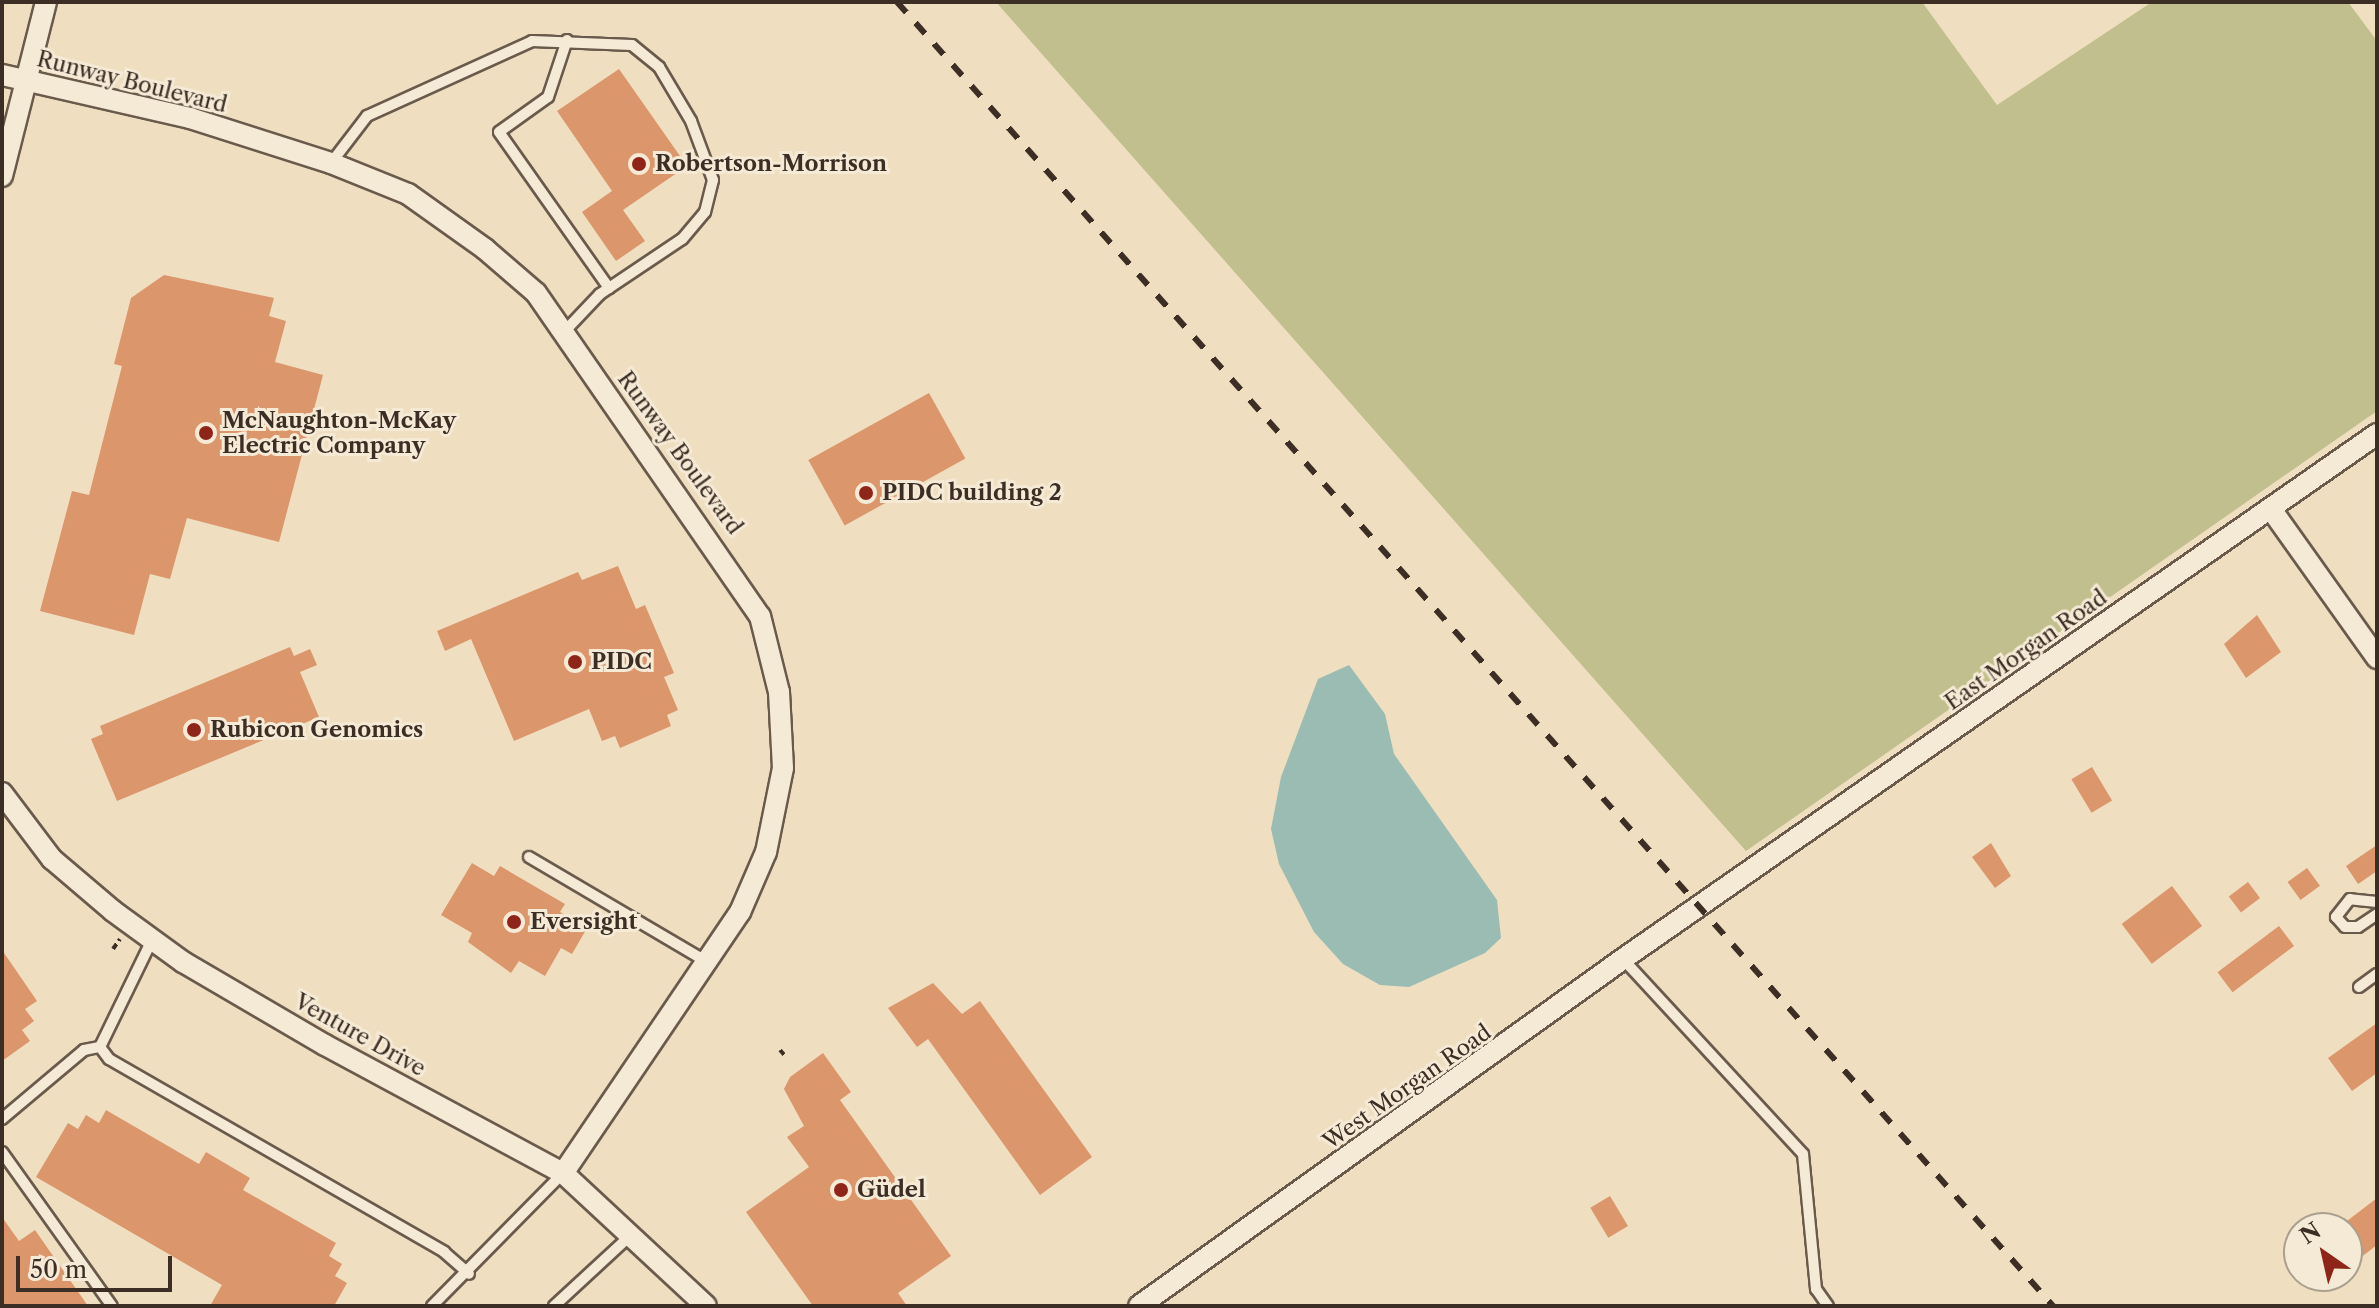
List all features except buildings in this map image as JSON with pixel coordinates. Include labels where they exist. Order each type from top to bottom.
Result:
[{"type":"street","points":[[2,176],[46,2]]},
{"type":"street","name":"Runway Boulevard","points":[[2,75],[190,118],[331,163],[408,194],[485,249],[536,293],[760,616],[779,692],[783,768],[766,852],[740,912],[563,1173]]},
{"type":"street","name":"East Morgan Road","points":[[1702,906],[2377,434]]},
{"type":"street","points":[[2271,509],[2377,658]]},
{"type":"street","name":"Venture Drive","points":[[2,793],[52,859],[152,940],[325,1045],[563,1173],[706,1306]]},
{"type":"street","name":"West Morgan Road","points":[[1139,1306],[1623,959],[1702,906]]},
{"type":"lane","points":[[567,40],[548,97],[499,132],[609,288]]},
{"type":"lane","points":[[331,163],[367,116],[532,41],[632,45],[659,67],[691,121],[713,180],[705,212],[682,239],[609,288],[564,332]]},
{"type":"lane","points":[[529,857],[707,962]]},
{"type":"lane","points":[[2377,902],[2350,899],[2336,917],[2345,927],[2358,927],[2377,914]]},
{"type":"lane","points":[[100,1047],[152,940]]},
{"type":"lane","points":[[1623,959],[1803,1154],[1816,1289],[1828,1306]]},
{"type":"lane","points":[[2359,987],[2377,974]]},
{"type":"lane","points":[[2,1119],[84,1050],[100,1047]]},
{"type":"lane","points":[[100,1047],[109,1059],[444,1252],[469,1274]]},
{"type":"lane","points":[[2,1152],[112,1306]]},
{"type":"lane","points":[[432,1306],[469,1274],[563,1173]]},
{"type":"lane","points":[[554,1306],[632,1234]]},
{"type":"path","points":[[780,1050],[786,1057]]},
{"type":"shaded area","points":[[996,2],[1922,2],[1997,105],[2152,2],[2348,2],[2377,41],[2377,411],[1746,851]]},
{"type":"water","points":[[1349,665],[1385,714],[1394,754],[1497,900],[1501,938],[1485,953],[1409,987],[1380,985],[1343,964],[1314,932],[1279,864],[1271,829],[1281,777],[1318,679]]},
{"type":"railway","points":[[897,2],[2053,1306]]},
{"type":"place","name":"Robertson-Morrison","points":[[639,164]]},
{"type":"place","name":"McNaughton-McKay Electric Company","points":[[206,433]]},
{"type":"place","name":"PIDC building 2","points":[[866,493]]},
{"type":"place","name":"PIDC","points":[[575,662]]},
{"type":"place","name":"Rubicon Genomics","points":[[194,730]]},
{"type":"place","name":"Eversight","points":[[514,922]]},
{"type":"place","name":"Güdel","points":[[841,1190]]}]
